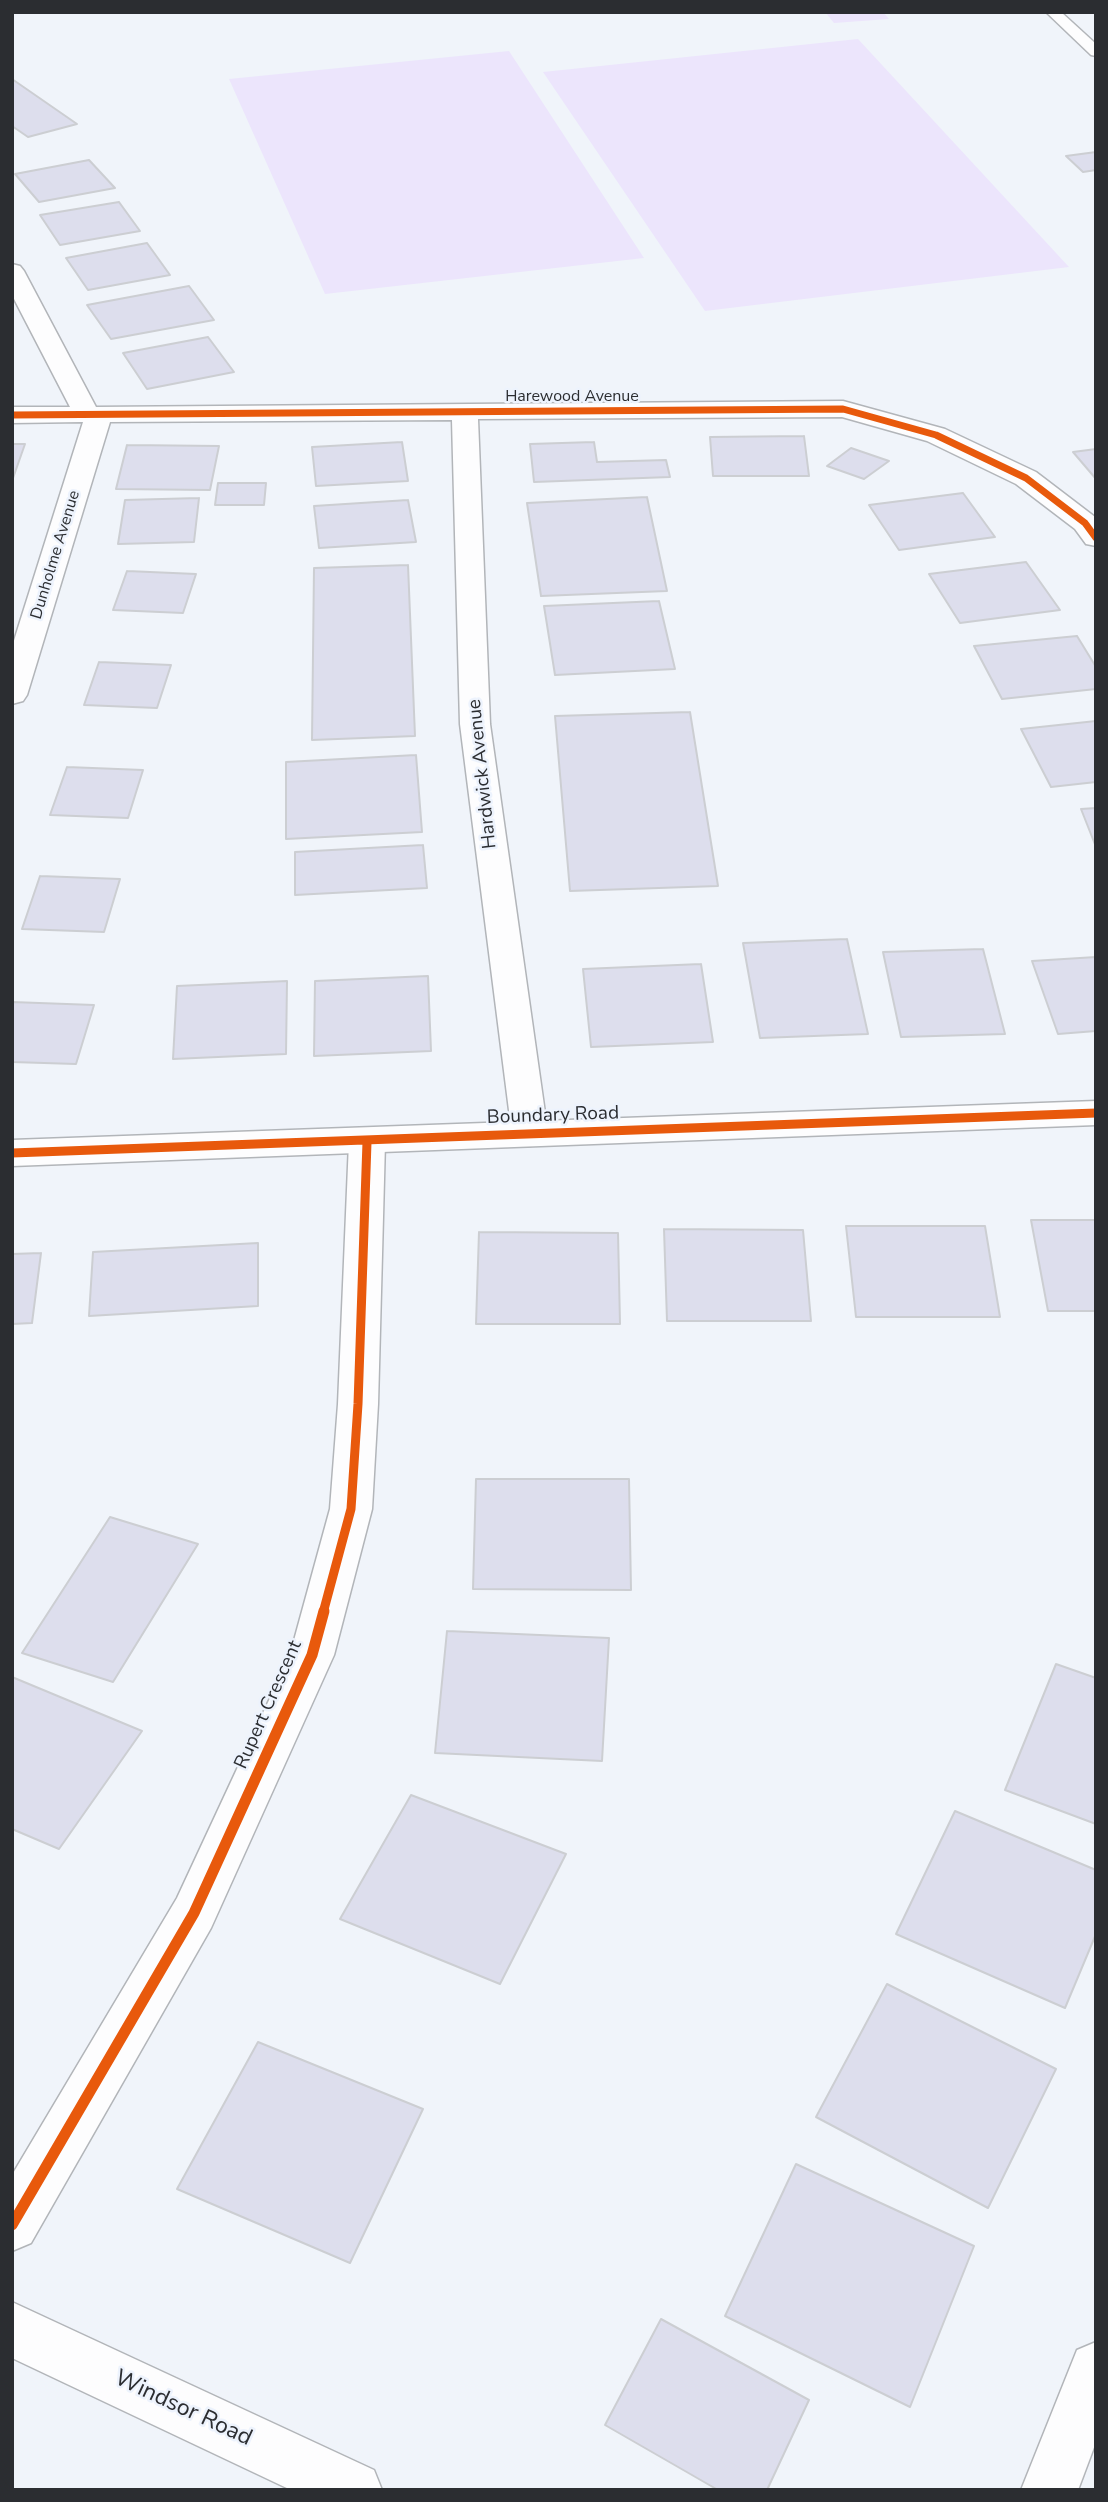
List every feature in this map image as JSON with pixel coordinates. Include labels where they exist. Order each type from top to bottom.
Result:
[{"type":"street","points":[[12,271],[93,414]]},
{"type":"street","name":"Harewood Avenue","points":[[12,415],[843,409],[936,435],[1026,478],[1085,523],[1096,538]]},
{"type":"street","name":"Hardwick Avenue","points":[[465,412],[475,724],[530,1134]]},
{"type":"street","name":"Dunholme Avenue","points":[[12,695],[93,414]]},
{"type":"street","name":"Boundary Road","points":[[12,1153],[1096,1114]]},
{"type":"street","name":"Rupert Crescent","points":[[12,2225],[194,1913],[312,1655],[351,1509],[358,1404],[367,1142]]},
{"type":"street","name":"Windsor Road","points":[[12,2329],[354,2490]]},
{"type":"street","points":[[1049,2490],[1096,2370]]},
{"type":"lane","points":[[1053,12],[1096,52]]},
{"type":"shaded area","points":[[825,12],[883,12],[889,19],[834,23]]},
{"type":"shaded area","points":[[858,39],[1069,267],[705,311],[543,72]]},
{"type":"shaded area","points":[[509,51],[644,258],[325,294],[229,79]]},
{"type":"building","points":[[12,79],[77,124],[28,137],[12,126]]},
{"type":"building","points":[[1096,152],[1096,170],[1083,172],[1066,156]]},
{"type":"building","points":[[89,160],[115,188],[39,202],[15,174]]},
{"type":"building","points":[[119,202],[140,231],[60,245],[40,215]]},
{"type":"building","points":[[147,243],[170,275],[88,290],[66,258]]},
{"type":"building","points":[[189,286],[214,320],[111,339],[87,305]]},
{"type":"building","points":[[208,337],[234,372],[147,389],[123,353]]},
{"type":"building","points":[[804,436],[809,476],[713,476],[710,437]]},
{"type":"building","points":[[402,442],[408,481],[316,486],[312,447]]},
{"type":"building","points":[[594,442],[597,462],[666,460],[670,477],[534,482],[530,444]]},
{"type":"building","points":[[12,444],[25,444],[12,481]]},
{"type":"building","points":[[127,445],[219,446],[210,490],[116,489]]},
{"type":"building","points":[[851,448],[889,461],[864,479],[827,466]]},
{"type":"building","points":[[1096,449],[1096,479],[1073,452]]},
{"type":"building","points":[[218,483],[266,483],[264,505],[215,505]]},
{"type":"building","points":[[963,493],[995,537],[899,550],[869,505]]},
{"type":"building","points":[[647,497],[667,591],[541,596],[527,503]]},
{"type":"building","points":[[199,498],[194,542],[118,544],[125,500]]},
{"type":"building","points":[[408,500],[416,542],[319,548],[314,506]]},
{"type":"building","points":[[1026,562],[1060,610],[960,623],[929,574]]},
{"type":"building","points":[[408,565],[415,736],[312,740],[314,568]]},
{"type":"building","points":[[127,571],[196,574],[183,613],[113,610]]},
{"type":"building","points":[[659,601],[675,669],[555,675],[544,606]]},
{"type":"building","points":[[1077,636],[1096,667],[1096,689],[1002,699],[974,646]]},
{"type":"building","points":[[99,662],[171,665],[157,708],[84,705]]},
{"type":"building","points":[[690,712],[718,886],[570,891],[555,716]]},
{"type":"building","points":[[1096,721],[1096,782],[1051,787],[1021,729]]},
{"type":"building","points":[[416,755],[422,832],[286,839],[286,762]]},
{"type":"building","points":[[67,767],[143,770],[128,818],[50,815]]},
{"type":"building","points":[[1096,808],[1096,847],[1081,809]]},
{"type":"building","points":[[423,845],[427,888],[295,895],[295,852]]},
{"type":"building","points":[[40,876],[120,879],[104,932],[22,929]]},
{"type":"building","points":[[847,939],[868,1034],[760,1038],[743,943]]},
{"type":"building","points":[[983,949],[1005,1034],[901,1037],[883,952]]},
{"type":"building","points":[[1096,957],[1096,1031],[1058,1034],[1032,961]]},
{"type":"building","points":[[701,964],[713,1042],[591,1047],[583,969]]},
{"type":"building","points":[[428,976],[431,1051],[314,1056],[315,981]]},
{"type":"building","points":[[287,981],[286,1054],[173,1059],[177,986]]},
{"type":"building","points":[[12,1002],[94,1005],[76,1064],[12,1062]]},
{"type":"building","points":[[1031,1220],[1096,1220],[1096,1311],[1048,1311]]},
{"type":"building","points":[[846,1226],[985,1226],[1000,1317],[856,1317]]},
{"type":"building","points":[[664,1229],[803,1230],[811,1321],[667,1321]]},
{"type":"building","points":[[479,1232],[618,1233],[620,1324],[476,1324]]},
{"type":"building","points":[[258,1243],[258,1306],[89,1316],[93,1252]]},
{"type":"building","points":[[41,1253],[32,1323],[12,1324],[12,1254]]},
{"type":"building","points":[[476,1479],[629,1479],[631,1590],[473,1589]]},
{"type":"building","points":[[110,1517],[198,1544],[113,1682],[22,1653]]},
{"type":"building","points":[[447,1631],[609,1638],[602,1761],[435,1753]]},
{"type":"building","points":[[1056,1664],[1096,1678],[1096,1824],[1005,1790]]},
{"type":"building","points":[[12,1677],[142,1731],[59,1849],[12,1829]]},
{"type":"building","points":[[411,1795],[566,1854],[500,1984],[340,1919]]},
{"type":"building","points":[[955,1811],[1096,1870],[1096,1934],[1065,2008],[896,1934]]},
{"type":"building","points":[[887,1984],[1056,2069],[988,2208],[816,2117]]},
{"type":"building","points":[[258,2042],[423,2109],[350,2263],[177,2189]]},
{"type":"building","points":[[796,2164],[974,2246],[910,2407],[725,2316]]},
{"type":"building","points":[[661,2319],[809,2400],[767,2490],[718,2490],[605,2425]]},
{"type":"cycle path","points":[[12,415],[843,409],[936,435],[1026,478],[1085,523],[1096,538]]},
{"type":"cycle path","points":[[12,1153],[1096,1113]]},
{"type":"cycle path","points":[[12,2225],[194,1913],[312,1655],[351,1509],[358,1404],[367,1142]]}]
